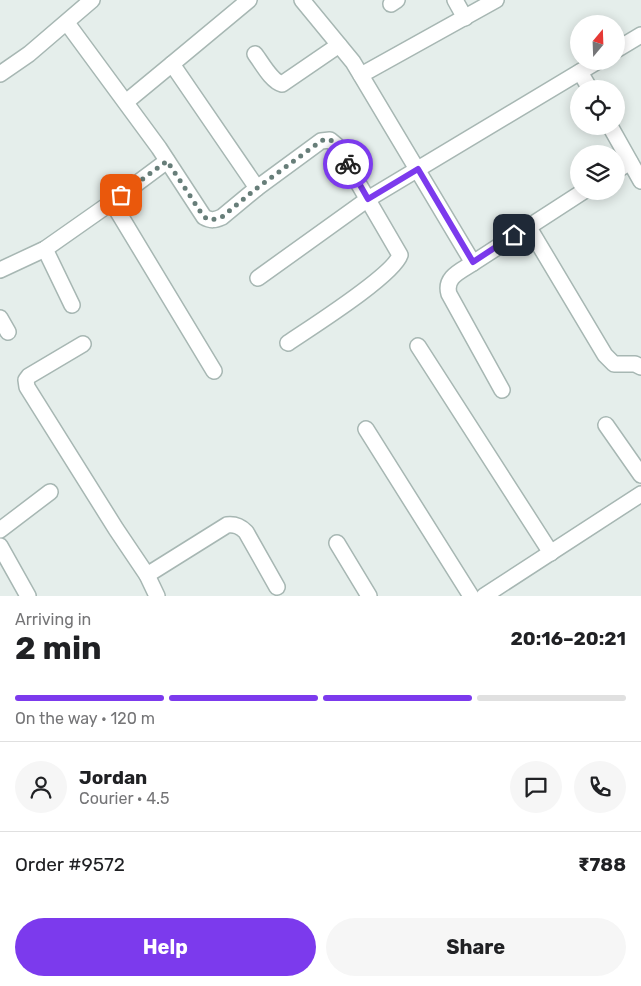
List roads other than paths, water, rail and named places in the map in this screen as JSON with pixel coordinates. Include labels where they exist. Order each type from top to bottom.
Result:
[{"type":"street","points":[[0,74],[29,54],[92,0]]},
{"type":"street","points":[[126,102],[249,0]]},
{"type":"street","points":[[302,0],[353,62],[473,262]]},
{"type":"street","points":[[455,0],[466,18]]},
{"type":"street","points":[[361,76],[496,0]]},
{"type":"street","points":[[67,23],[126,102],[204,217],[208,220],[217,220],[222,217],[257,188],[326,139],[333,141],[336,145],[400,252],[400,258],[376,281],[288,343]]},
{"type":"street","points":[[625,45],[641,35]]},
{"type":"street","points":[[255,54],[278,83],[282,84],[339,45]]},
{"type":"street","points":[[172,64],[257,188]]},
{"type":"street","points":[[258,278],[368,199],[583,70]]},
{"type":"street","points":[[580,72],[585,80]]},
{"type":"street","points":[[615,135],[641,181]]},
{"type":"street","points":[[0,270],[45,249],[167,161]]},
{"type":"street","points":[[625,165],[630,162]]},
{"type":"street","points":[[502,390],[449,294],[447,287],[450,277],[570,200]]},
{"type":"street","points":[[112,202],[214,371]]},
{"type":"street","points":[[528,226],[605,355],[614,364],[635,364],[641,367]]},
{"type":"street","points":[[45,249],[72,305]]},
{"type":"street","points":[[0,318],[8,332]]},
{"type":"street","points":[[84,344],[29,376],[26,380],[27,387],[116,530],[147,574],[156,596]]},
{"type":"street","points":[[418,346],[551,553]]},
{"type":"street","points":[[606,425],[641,475]]},
{"type":"street","points":[[366,429],[471,596]]},
{"type":"street","points":[[0,530],[50,492]]},
{"type":"street","points":[[484,596],[641,494]]},
{"type":"street","points":[[147,574],[227,525],[232,524],[241,527],[246,532],[277,587]]},
{"type":"street","points":[[337,543],[369,596]]},
{"type":"street","points":[[0,546],[28,596]]}]
